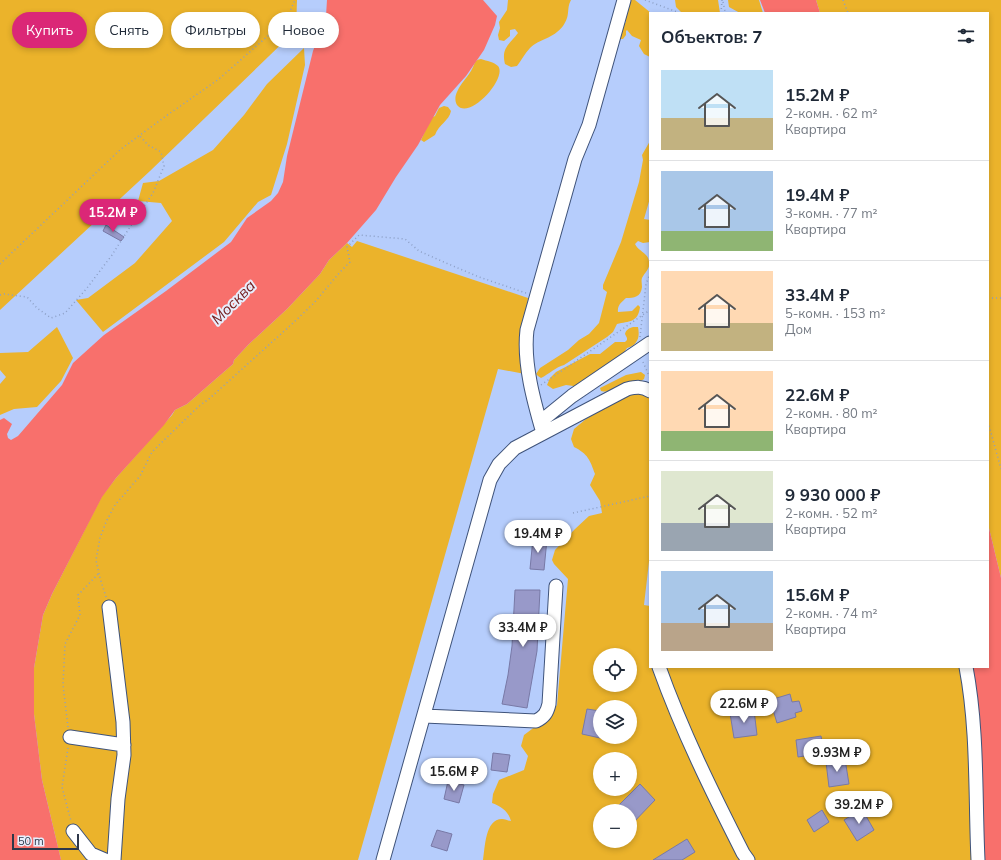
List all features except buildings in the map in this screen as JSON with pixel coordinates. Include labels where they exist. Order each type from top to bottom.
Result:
[{"type":"street","points":[[542,427],[531,391],[526,341],[527,330],[538,296],[575,159],[589,124],[624,0]]},
{"type":"street","points":[[383,860],[490,480],[499,464],[506,456],[542,427],[572,396],[649,344]]},
{"type":"street","points":[[542,427],[627,389],[649,384]]},
{"type":"street","points":[[424,716],[536,721],[542,718],[548,712],[549,704],[556,586]]},
{"type":"street","points":[[109,607],[123,722],[124,745],[118,799],[114,860]]},
{"type":"street","points":[[659,668],[666,687],[713,795],[748,860]]},
{"type":"street","points":[[966,668],[970,690],[975,750],[978,860]]},
{"type":"street","points":[[70,737],[124,745]]},
{"type":"street","points":[[73,831],[91,854],[105,860]]},
{"type":"path","points":[[0,264],[121,149],[219,79],[286,20],[295,0]]},
{"type":"path","points":[[645,0],[677,12]]},
{"type":"path","points":[[722,0],[725,11]]},
{"type":"path","points":[[721,12],[722,0]]},
{"type":"path","points":[[843,0],[848,12]]},
{"type":"path","points":[[0,295],[4,294],[27,297],[37,308],[50,318],[65,313],[87,288],[112,255],[153,193],[164,166],[161,152],[148,145],[139,135]]},
{"type":"path","points":[[109,607],[96,560],[100,538],[106,522],[116,505],[140,476],[152,452],[198,407],[255,358],[308,308],[350,262],[347,247],[359,235],[405,239],[419,251],[479,277],[538,296]]},
{"type":"path","points":[[649,276],[646,284],[639,351],[649,384]]},
{"type":"path","points":[[989,298],[1001,298]]},
{"type":"path","points":[[531,391],[649,311]]},
{"type":"path","points":[[989,426],[1001,469]]},
{"type":"path","points":[[574,513],[649,496]]},
{"type":"path","points":[[73,831],[62,786],[70,737],[64,685],[65,644],[80,614],[78,595],[100,572]]},
{"type":"shaded area","points":[[0,0],[297,0],[297,12],[268,12],[268,48],[277,48],[150,171],[0,310]]},
{"type":"shaded area","points":[[508,0],[571,0],[567,19],[563,26],[555,34],[534,45],[528,50],[517,66],[511,67],[505,64],[504,54],[507,47],[518,33],[515,29],[510,30],[510,36],[504,41],[499,40],[498,35],[500,28],[499,22],[507,10]]},
{"type":"shaded area","points":[[626,0],[635,0],[650,12],[649,56],[644,54],[639,46],[641,40],[632,36],[627,30],[623,39],[620,39],[620,28],[626,22],[624,14]]},
{"type":"shaded area","points":[[675,0],[718,0],[720,12],[681,12],[676,7]]},
{"type":"shaded area","points":[[728,0],[759,0],[763,12],[738,12],[729,7]]},
{"type":"shaded area","points":[[816,0],[1001,0],[1001,578],[989,528],[989,12],[820,12]]},
{"type":"shaded area","points":[[304,48],[305,65],[287,144],[271,195],[258,202],[224,242],[103,332],[76,300],[88,298],[135,263],[172,221],[161,203],[138,201],[143,183],[159,181],[213,150],[244,115],[267,84]]},
{"type":"shaded area","points":[[481,59],[498,66],[500,72],[498,79],[493,88],[478,103],[470,107],[463,108],[457,105],[455,100],[456,96],[460,86],[470,73],[476,61]]},
{"type":"shaded area","points":[[444,106],[448,107],[451,111],[450,114],[435,135],[424,142],[421,140],[428,125],[427,123],[435,116],[439,108]]},
{"type":"shaded area","points":[[649,143],[649,202],[644,219],[649,220],[649,242],[643,243],[638,241],[635,244],[647,256],[649,266],[642,278],[642,287],[639,295],[626,298],[618,307],[618,312],[632,311],[638,305],[640,307],[639,312],[635,319],[629,322],[617,324],[613,332],[607,337],[541,378],[536,374],[540,368],[589,334],[599,323],[607,292],[603,289],[603,285],[621,242],[639,182],[643,160],[642,155]]},
{"type":"shaded area","points":[[357,241],[528,298],[522,345],[525,374],[498,369],[358,860],[61,860],[42,780],[34,714],[34,668],[43,615],[52,594],[102,496],[116,478],[175,410],[187,404],[233,364],[234,360],[249,344],[287,309],[320,274],[329,260],[347,243],[352,247]]},
{"type":"shaded area","points":[[57,327],[73,358],[61,381],[37,407],[14,409],[0,415],[0,384],[6,377],[0,370],[0,353],[28,352]]},
{"type":"shaded area","points":[[633,327],[638,327],[639,334],[636,343],[627,348],[620,358],[581,387],[566,385],[553,389],[547,385],[550,378],[556,372],[590,354],[600,354],[615,342],[625,342],[627,340],[625,334],[626,331]]},
{"type":"shaded area","points":[[641,372],[645,375],[644,379],[641,381],[628,382],[605,392],[601,391],[600,388],[626,375]]},
{"type":"shaded area","points":[[646,392],[649,395],[649,562],[644,605],[649,606],[649,668],[963,668],[969,700],[974,860],[483,860],[485,842],[492,824],[496,820],[502,819],[511,821],[504,810],[492,803],[493,794],[499,780],[524,770],[528,756],[521,746],[524,735],[548,717],[557,705],[568,579],[552,560],[555,550],[589,516],[602,513],[600,501],[590,485],[595,474],[592,465],[585,455],[574,447],[571,439],[574,429],[586,419],[628,394]]},
{"type":"water","name":"Москва","points":[[327,0],[483,0],[497,16],[495,25],[484,50],[466,76],[440,105],[418,145],[376,210],[347,243],[329,260],[320,274],[287,309],[249,344],[234,360],[233,364],[187,404],[175,410],[164,425],[116,478],[102,497],[52,594],[43,615],[34,668],[34,714],[42,780],[61,860],[0,860],[0,420],[4,418],[12,424],[7,434],[8,438],[11,440],[18,436],[62,385],[73,363],[104,335],[231,242],[247,218],[271,201],[278,193],[283,182],[287,156],[314,48],[339,48],[339,12],[326,12]]},
{"type":"water","points":[[760,0],[816,0],[820,12],[765,12]]},
{"type":"water","points":[[989,528],[1001,578],[1001,860],[983,860],[972,668],[989,668]]}]
